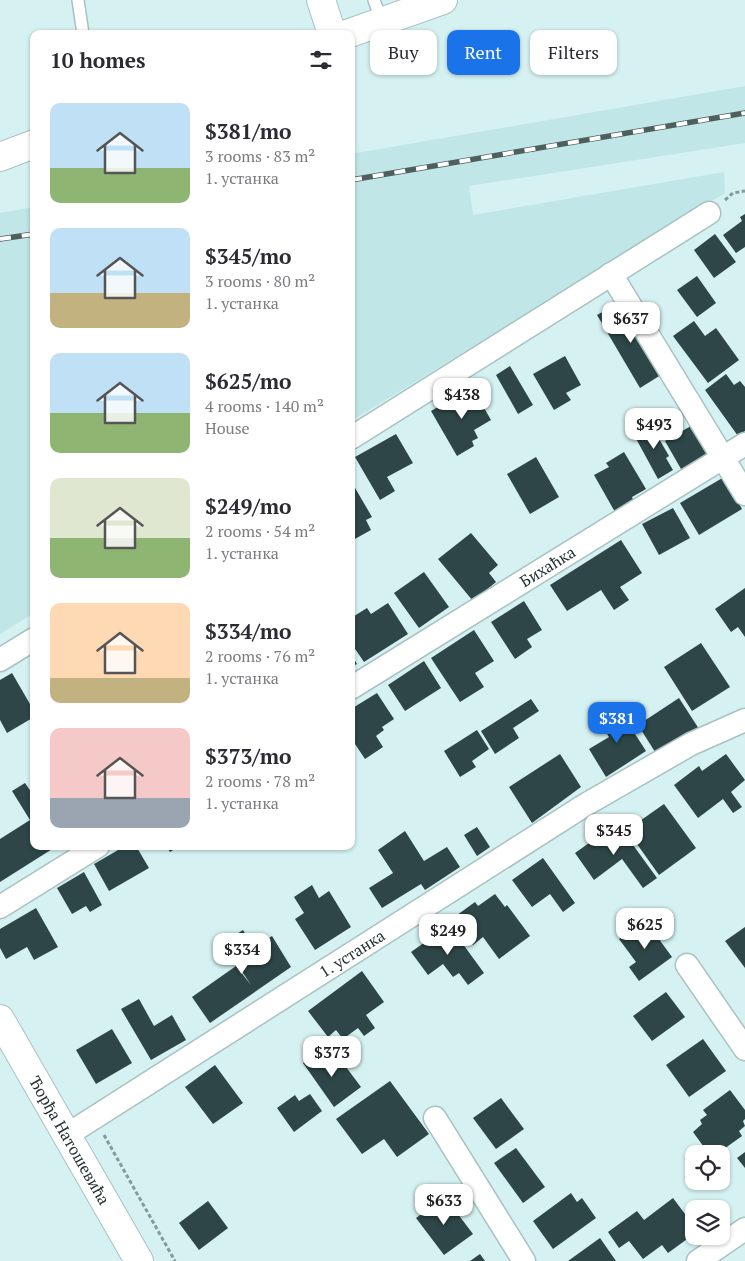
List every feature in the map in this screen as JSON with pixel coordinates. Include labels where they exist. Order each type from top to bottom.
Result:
[{"type":"street","points":[[321,0],[331,30]]},
{"type":"street","points":[[353,30],[378,11],[443,0]]},
{"type":"street","points":[[0,157],[30,146]]},
{"type":"street","points":[[355,435],[709,213]]},
{"type":"street","points":[[611,274],[745,494]]},
{"type":"street","name":"Бихаћка","points":[[355,686],[745,444]]},
{"type":"street","points":[[0,660],[30,641]]},
{"type":"street","name":"1. устанка","points":[[67,1135],[584,805],[691,744],[745,720]]},
{"type":"street","points":[[0,907],[92,850]]},
{"type":"street","points":[[687,965],[745,1050]]},
{"type":"street","name":"Ђорђа Натошевића","points":[[0,1019],[139,1261]]},
{"type":"street","points":[[435,1118],[524,1261]]},
{"type":"street","points":[[709,1258],[745,1229]]},
{"type":"lane","points":[[78,0],[82,30]]},
{"type":"path","points":[[94,1118],[175,1261]]},
{"type":"shaded area","points":[[745,86],[745,143],[469,186],[473,215],[724,172],[725,193],[355,419],[355,153]]},
{"type":"shaded area","points":[[30,208],[30,615],[0,634],[0,213]]},
{"type":"building","points":[[745,214],[745,247],[736,253],[723,235],[742,221],[740,217]]},
{"type":"building","points":[[715,234],[736,262],[714,278],[694,250]]},
{"type":"building","points":[[697,276],[716,303],[697,317],[677,290]]},
{"type":"building","points":[[622,301],[664,373],[640,388],[597,315]]},
{"type":"building","points":[[694,321],[705,336],[716,328],[739,360],[708,383],[673,336]]},
{"type":"building","points":[[565,356],[581,385],[566,393],[571,400],[554,410],[533,374]]},
{"type":"building","points":[[510,366],[533,405],[518,414],[496,375]]},
{"type":"building","points":[[726,374],[734,385],[740,381],[745,387],[745,431],[738,436],[705,390]]},
{"type":"building","points":[[472,387],[491,420],[474,430],[478,438],[472,441],[474,446],[457,456],[431,411]]},
{"type":"building","points":[[657,422],[661,429],[655,432],[669,456],[666,458],[673,470],[658,479],[634,435]]},
{"type":"building","points":[[696,423],[712,451],[681,469],[665,441]]},
{"type":"building","points":[[396,434],[413,463],[387,477],[395,491],[380,500],[355,457]]},
{"type":"building","points":[[624,452],[646,489],[632,497],[634,502],[615,512],[594,475],[609,467],[606,463]]},
{"type":"building","points":[[536,457],[559,497],[530,514],[507,474]]},
{"type":"building","points":[[724,477],[742,509],[699,535],[680,503]]},
{"type":"building","points":[[355,488],[372,517],[366,520],[371,530],[355,539]]},
{"type":"building","points":[[673,508],[690,538],[659,555],[642,524]]},
{"type":"building","points":[[471,533],[498,565],[489,573],[496,582],[473,601],[438,559]]},
{"type":"building","points":[[621,540],[642,573],[620,587],[629,600],[614,610],[601,590],[567,611],[550,585]]},
{"type":"building","points":[[424,572],[449,607],[419,628],[394,593]]},
{"type":"building","points":[[745,588],[745,637],[738,627],[731,632],[715,609]]},
{"type":"building","points":[[524,601],[542,630],[527,639],[532,647],[515,659],[491,622]]},
{"type":"building","points":[[388,603],[408,634],[364,662],[355,649],[355,616],[367,608],[371,614]]},
{"type":"building","points":[[474,630],[494,661],[475,673],[484,687],[460,702],[431,658]]},
{"type":"building","points":[[701,643],[730,687],[692,711],[664,667]]},
{"type":"building","points":[[424,661],[441,688],[405,711],[388,685]]},
{"type":"building","points":[[12,673],[30,704],[30,719],[7,733],[0,720],[0,680]]},
{"type":"building","points":[[377,693],[394,719],[382,727],[384,730],[376,736],[383,747],[365,759],[355,744],[355,707]]},
{"type":"building","points":[[679,698],[699,729],[657,755],[638,725]]},
{"type":"building","points":[[531,699],[539,711],[513,728],[519,738],[495,754],[481,731]]},
{"type":"building","points":[[619,709],[646,751],[606,777],[589,749],[609,737],[599,722]]},
{"type":"building","points":[[477,730],[489,749],[472,761],[476,767],[460,777],[444,751]]},
{"type":"building","points":[[560,754],[581,787],[532,823],[509,787]]},
{"type":"building","points":[[726,754],[745,780],[731,792],[742,807],[733,813],[723,799],[698,818],[674,785],[699,766],[702,771]]},
{"type":"building","points":[[25,783],[30,790],[30,820],[12,791]]},
{"type":"building","points":[[664,804],[696,848],[659,875],[627,830]]},
{"type":"building","points":[[30,820],[30,850],[51,850],[0,882],[0,839]]},
{"type":"building","points":[[617,823],[657,878],[643,888],[622,859],[594,880],[575,853]]},
{"type":"building","points":[[477,827],[490,847],[477,856],[464,835]]},
{"type":"building","points":[[405,831],[424,861],[447,847],[460,867],[425,890],[421,884],[382,908],[369,888],[393,873],[378,850]]},
{"type":"building","points":[[118,850],[138,850],[149,868],[109,891],[94,864]]},
{"type":"building","points":[[543,858],[575,903],[563,912],[550,894],[532,907],[512,880]]},
{"type":"building","points":[[84,872],[102,905],[90,912],[86,906],[72,914],[57,888]]},
{"type":"building","points":[[312,885],[319,898],[329,891],[351,927],[315,950],[295,919],[304,913],[294,897]]},
{"type":"building","points":[[495,894],[505,907],[507,905],[530,936],[499,959],[483,937],[473,945],[453,918],[475,902],[478,906]]},
{"type":"building","points":[[36,908],[58,947],[34,960],[27,947],[6,959],[0,948],[0,929]]},
{"type":"building","points":[[645,920],[672,957],[639,981],[629,967],[636,962],[619,939]]},
{"type":"building","points":[[449,925],[484,973],[468,985],[459,973],[453,977],[443,964],[428,975],[411,952]]},
{"type":"building","points":[[745,927],[745,968],[725,941]]},
{"type":"building","points":[[243,930],[254,948],[272,936],[291,967],[210,1023],[192,997],[236,966],[251,985],[223,943]]},
{"type":"building","points":[[362,971],[384,1002],[366,1015],[375,1028],[364,1036],[358,1028],[343,1039],[336,1030],[328,1037],[308,1011]]},
{"type":"building","points":[[666,992],[685,1017],[652,1041],[633,1016]]},
{"type":"building","points":[[139,999],[154,1026],[172,1015],[186,1040],[151,1060],[121,1009]]},
{"type":"building","points":[[112,1029],[132,1063],[96,1084],[76,1050]]},
{"type":"building","points":[[703,1039],[726,1071],[689,1097],[666,1065]]},
{"type":"building","points":[[319,1051],[330,1066],[340,1059],[361,1087],[334,1107],[303,1063]]},
{"type":"building","points":[[215,1065],[243,1103],[213,1124],[185,1087]]},
{"type":"building","points":[[390,1081],[429,1134],[397,1157],[384,1139],[362,1154],[336,1119]]},
{"type":"building","points":[[730,1090],[745,1110],[745,1119],[743,1121],[745,1126],[739,1131],[742,1136],[730,1145],[702,1145],[693,1132],[702,1124],[700,1120],[707,1115],[703,1110]]},
{"type":"building","points":[[310,1094],[322,1111],[294,1132],[277,1108],[295,1095],[299,1101]]},
{"type":"building","points":[[501,1098],[524,1129],[496,1149],[473,1118]]},
{"type":"building","points":[[516,1148],[545,1187],[523,1203],[494,1163]]},
{"type":"building","points":[[745,1152],[745,1168],[737,1158]]},
{"type":"building","points":[[571,1193],[577,1202],[582,1198],[596,1218],[553,1249],[533,1221]]},
{"type":"building","points":[[445,1197],[473,1234],[444,1255],[416,1218]]},
{"type":"building","points":[[673,1198],[685,1214],[685,1241],[668,1253],[662,1245],[643,1259],[629,1241],[619,1248],[608,1232],[637,1211],[644,1220]]},
{"type":"building","points":[[208,1201],[228,1228],[199,1250],[179,1223]]},
{"type":"building","points":[[600,1238],[616,1261],[568,1261]]},
{"type":"building","points":[[480,1254],[485,1261],[470,1261]]},
{"type":"railway","points":[[355,179],[745,113]]},
{"type":"railway","points":[[0,239],[30,235]]}]
